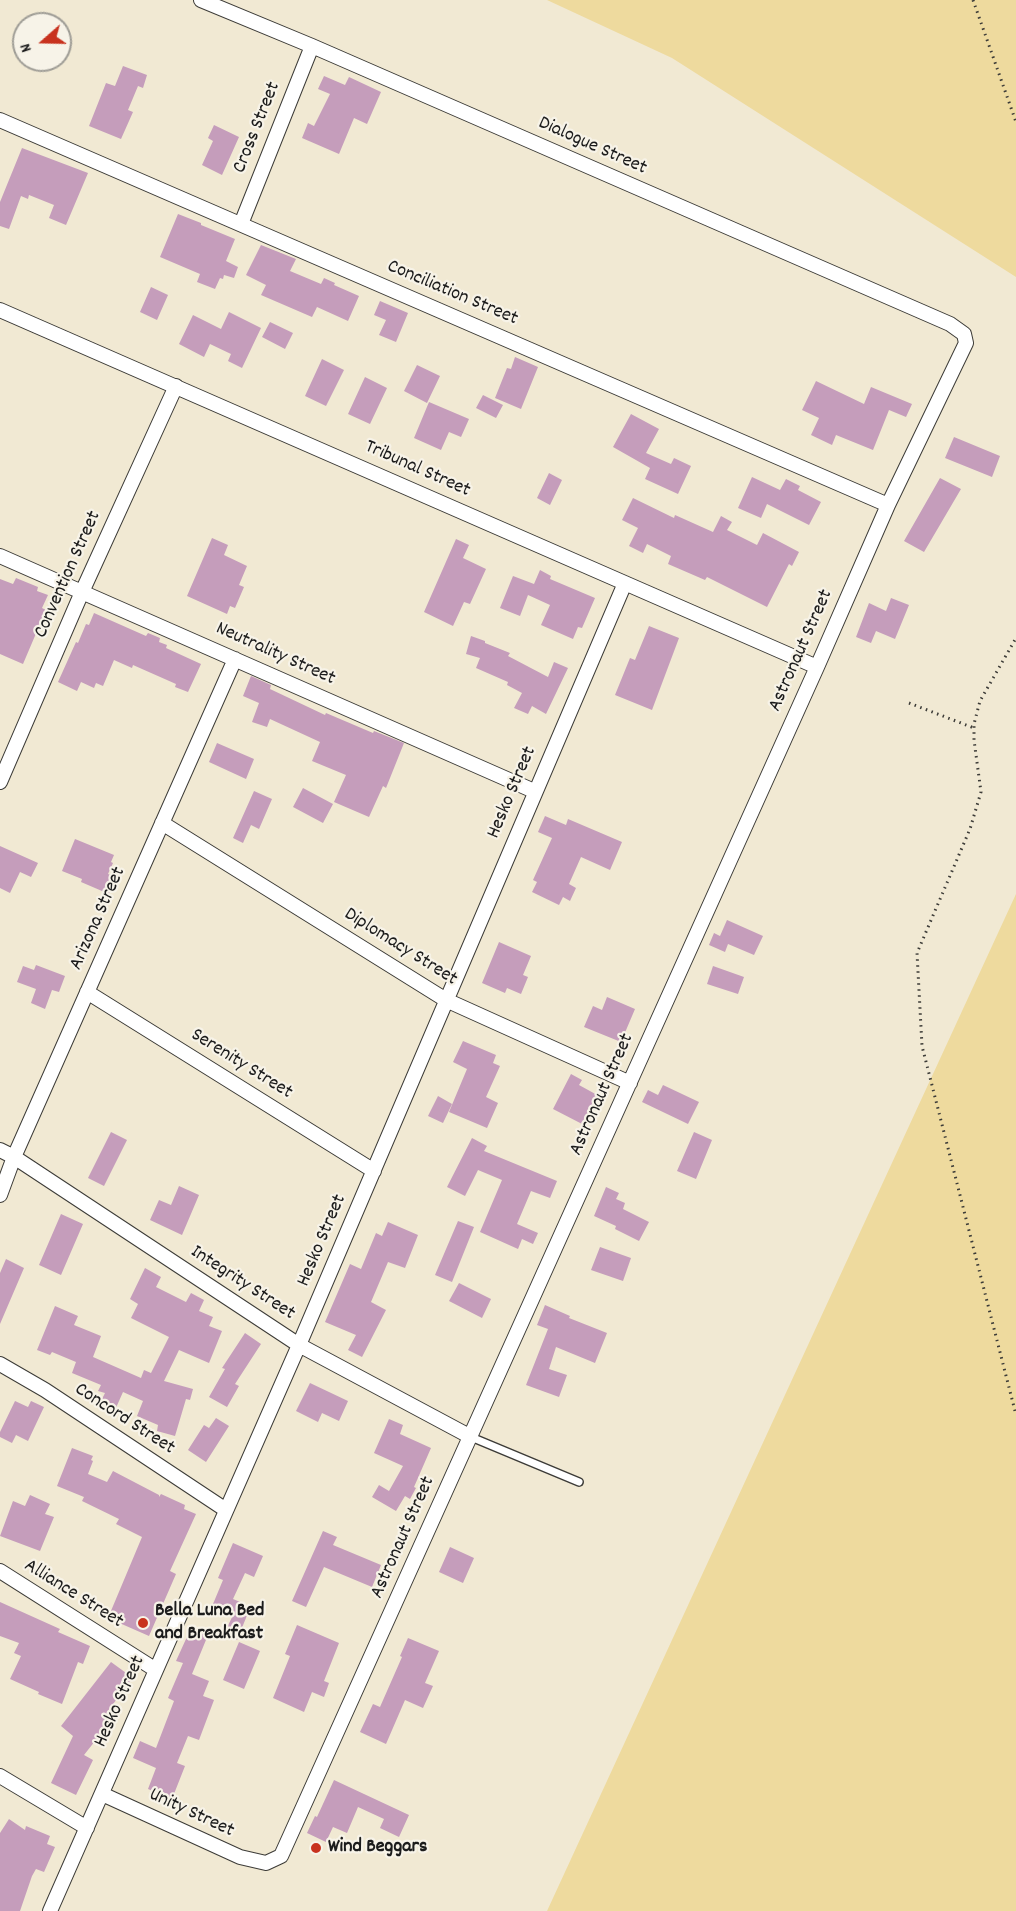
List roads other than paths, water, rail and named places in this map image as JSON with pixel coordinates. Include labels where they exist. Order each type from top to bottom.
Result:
[{"type":"street","name":"Dialogue Street","points":[[201,0],[312,46],[950,324],[964,334]]},
{"type":"street","name":"Cross Street","points":[[241,224],[312,46]]},
{"type":"street","name":"Conciliation Street","points":[[0,120],[888,505]]},
{"type":"street","name":"Tribunal Street","points":[[0,310],[817,667]]},
{"type":"street","name":"Astronaut Street","points":[[266,1863],[281,1856],[888,505],[966,343],[964,334]]},
{"type":"street","name":"Convention Street","points":[[0,782],[82,592],[176,386]]},
{"type":"street","name":"Neutrality Street","points":[[0,556],[534,791]]},
{"type":"street","name":"Hesko Street","points":[[50,1911],[299,1345],[624,583]]},
{"type":"street","name":"Arizona Street","points":[[0,1195],[14,1157],[235,659]]},
{"type":"street","name":"Diplomacy Street","points":[[162,823],[446,1000],[630,1083]]},
{"type":"street","name":"Serenity Street","points":[[87,992],[374,1171]]},
{"type":"street","name":"Integrity Street","points":[[0,1150],[299,1345],[471,1437]]},
{"type":"street","name":"Concord Street","points":[[0,1364],[45,1390],[226,1510]]},
{"type":"street","name":"Alliance Street","points":[[0,1571],[156,1670]]},
{"type":"street","points":[[0,1776],[87,1828]]},
{"type":"street","name":"Unity Street","points":[[102,1794],[240,1857],[266,1863]]},
{"type":"lane","points":[[471,1437],[579,1482]]},
{"type":"place","name":"Bella Luna Bed and Breakfast","points":[[143,1623]]},
{"type":"place","name":"Wind Beggars","points":[[316,1848]]}]
